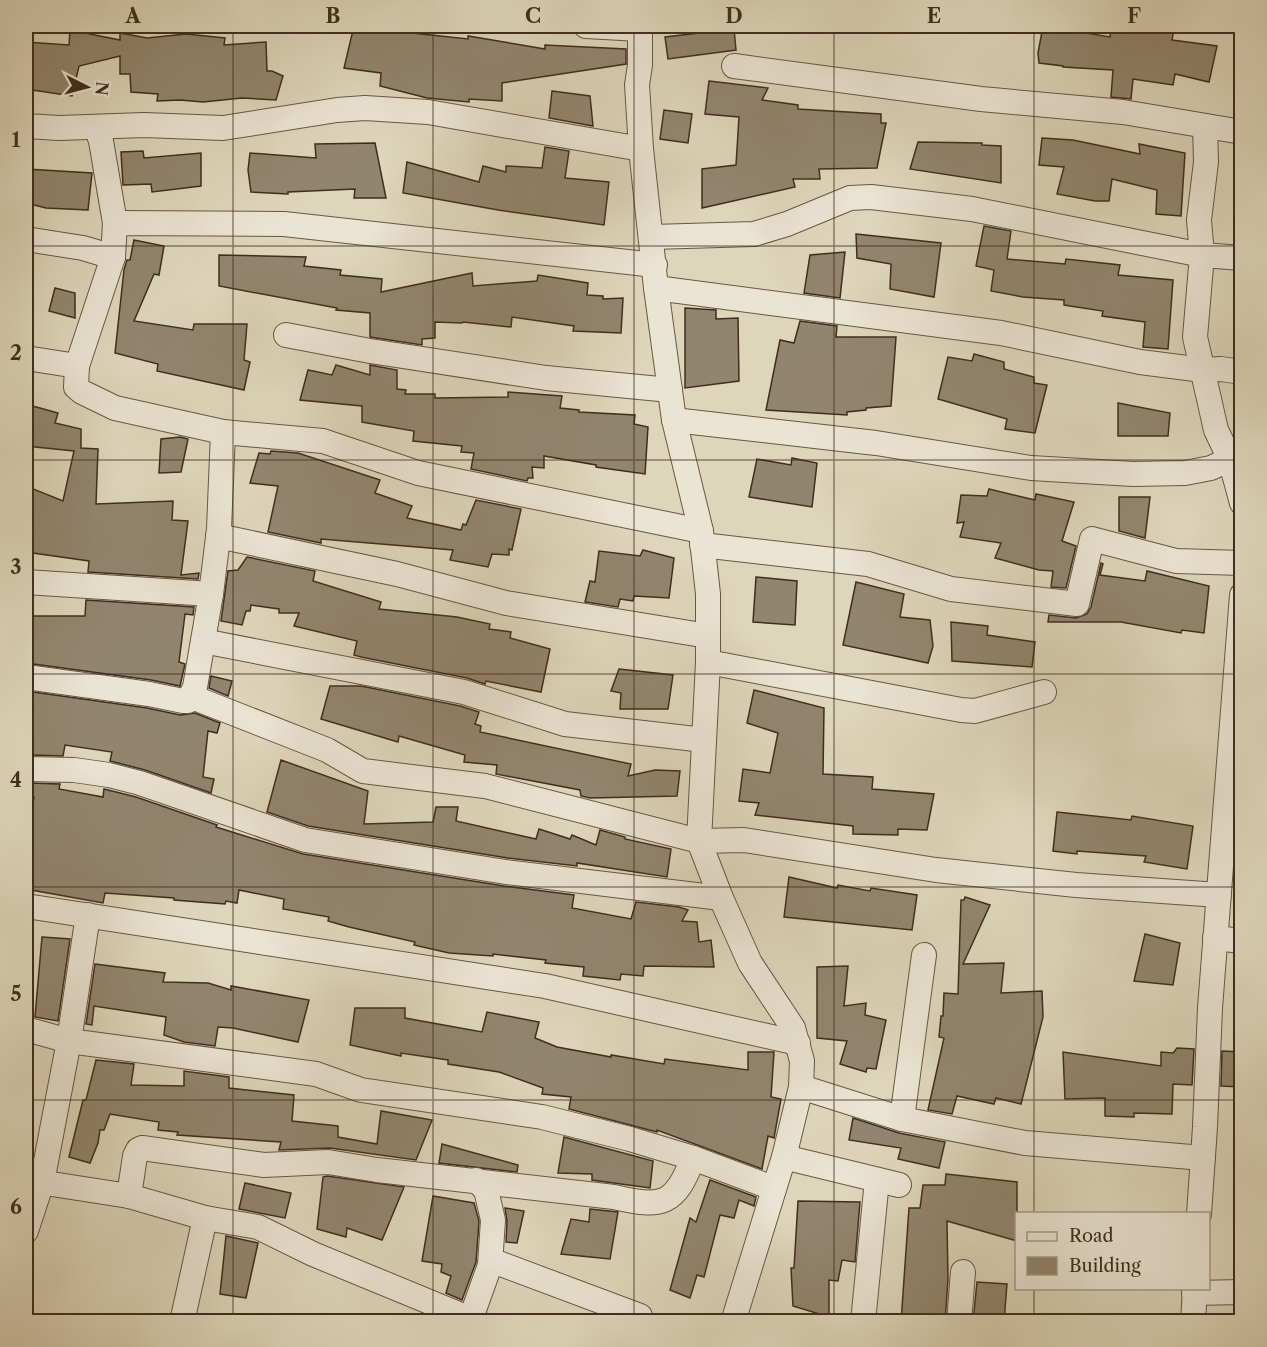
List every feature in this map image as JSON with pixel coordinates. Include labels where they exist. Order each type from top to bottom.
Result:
[{"type":"street","points":[[586,26],[640,27],[640,65],[637,84],[641,149],[656,276],[674,420],[701,538],[708,594],[708,662],[699,841],[750,963],[793,1028],[802,1061],[801,1087],[784,1157],[733,1322]]},
{"type":"street","points":[[734,66],[981,99],[1123,112],[1242,132]]},
{"type":"street","points":[[26,126],[59,128],[144,124],[223,128],[337,110],[365,108],[428,112],[641,149]]},
{"type":"street","points":[[1205,126],[1206,162],[1200,220],[1202,255],[1195,338],[1216,430],[1230,459],[1242,503]]},
{"type":"street","points":[[96,127],[101,141],[115,223],[113,257],[77,366],[76,387],[82,393],[115,408],[223,432],[323,441],[418,473],[701,538],[868,564],[951,589],[1077,604],[1092,539],[1176,561],[1242,563]]},
{"type":"street","points":[[652,237],[754,234],[787,224],[850,198],[871,197],[972,209],[1202,255],[1242,258]]},
{"type":"street","points":[[115,223],[284,224],[656,276],[1001,333],[1140,362],[1203,370],[1221,369],[1242,372]]},
{"type":"street","points":[[26,239],[83,248],[113,257]]},
{"type":"street","points":[[286,335],[370,351],[546,378],[670,390]]},
{"type":"street","points":[[26,358],[77,366]]},
{"type":"street","points":[[674,420],[876,442],[1031,468],[1133,474],[1185,473],[1211,468],[1230,459]]},
{"type":"street","points":[[26,677],[183,701],[188,701],[192,697],[211,594],[218,536],[223,432]]},
{"type":"street","points":[[218,536],[397,574],[506,603],[708,636]]},
{"type":"street","points":[[26,582],[211,594]]},
{"type":"street","points":[[1199,1212],[1215,938],[1219,895],[1233,821],[1242,595]]},
{"type":"street","points":[[203,640],[464,692],[564,724],[704,740]]},
{"type":"street","points":[[708,662],[961,710],[975,711],[1044,692]]},
{"type":"street","points":[[192,697],[327,750],[363,771],[485,786],[699,841],[744,840],[936,870],[1219,895]]},
{"type":"street","points":[[26,769],[74,770],[109,775],[140,783],[227,815],[305,840],[506,872],[721,898]]},
{"type":"street","points":[[26,906],[545,986],[798,1043]]},
{"type":"street","points":[[26,1231],[34,1181],[69,1041],[88,915]]},
{"type":"street","points":[[1215,938],[1242,941]]},
{"type":"street","points":[[902,1119],[924,955]]},
{"type":"street","points":[[26,1029],[69,1041],[316,1074],[361,1090],[542,1117],[630,1139],[693,1158],[774,1188]]},
{"type":"street","points":[[801,1087],[902,1119],[1025,1143],[1203,1158]]},
{"type":"street","points":[[129,1196],[135,1156],[142,1148],[264,1165],[328,1162],[377,1170],[614,1197],[644,1204],[663,1201],[673,1195],[684,1179],[693,1158]]},
{"type":"street","points":[[784,1157],[888,1182],[863,1322]]},
{"type":"street","points":[[34,1181],[129,1196],[205,1218],[258,1227],[313,1254],[475,1320],[490,1265],[493,1220],[486,1190],[476,1180]]},
{"type":"street","points":[[182,1322],[205,1218]]},
{"type":"street","points":[[490,1265],[493,1262],[499,1262],[640,1316]]},
{"type":"street","points":[[959,1322],[963,1272]]},
{"type":"street","points":[[1193,1322],[1195,1291],[1242,1292]]},
{"type":"building","points":[[354,26],[404,29],[403,32],[468,39],[468,36],[545,49],[545,45],[626,49],[626,64],[502,83],[502,101],[469,99],[469,102],[427,98],[380,86],[381,73],[344,68]]},
{"type":"building","points":[[1043,26],[1110,37],[1111,26],[1156,26],[1174,29],[1172,40],[1217,46],[1209,82],[1175,74],[1173,85],[1133,79],[1131,99],[1111,97],[1113,70],[1039,63],[1038,53]]},
{"type":"building","points":[[734,29],[736,50],[668,59],[665,37]]},
{"type":"building","points":[[70,30],[120,40],[120,33],[147,38],[186,34],[225,38],[224,45],[266,42],[267,71],[283,76],[276,100],[242,98],[203,102],[157,101],[158,94],[131,92],[130,74],[120,74],[120,56],[79,66],[72,96],[26,89],[26,42],[69,45]]},
{"type":"building","points":[[709,81],[768,88],[762,100],[798,105],[798,109],[881,114],[881,123],[886,123],[877,168],[819,169],[820,179],[793,179],[795,187],[702,208],[702,169],[736,165],[739,117],[705,114]]},
{"type":"building","points":[[552,91],[590,96],[593,126],[549,118]]},
{"type":"building","points":[[664,110],[692,114],[688,143],[660,139]]},
{"type":"building","points":[[1042,138],[1073,140],[1140,154],[1139,144],[1185,153],[1181,216],[1156,214],[1157,190],[1112,179],[1109,201],[1095,201],[1057,194],[1064,167],[1039,165]]},
{"type":"building","points":[[918,142],[982,143],[982,145],[1001,146],[1001,183],[910,169]]},
{"type":"building","points":[[375,143],[386,198],[354,198],[355,189],[288,192],[288,194],[251,192],[248,170],[250,153],[316,158],[315,144]]},
{"type":"building","points":[[545,147],[569,151],[565,178],[609,182],[604,225],[498,210],[403,193],[407,162],[479,182],[483,166],[506,172],[506,166],[542,168]]},
{"type":"building","points":[[143,151],[144,158],[201,153],[201,186],[152,192],[151,184],[123,185],[121,152]]},
{"type":"building","points":[[26,169],[92,173],[88,210],[46,208],[26,203]]},
{"type":"building","points":[[984,226],[1011,231],[1007,259],[1065,264],[1066,259],[1120,265],[1118,275],[1173,280],[1168,349],[1143,347],[1145,322],[1102,316],[1103,311],[1064,305],[1064,300],[1023,297],[991,291],[994,270],[976,266]]},
{"type":"building","points":[[856,234],[941,243],[934,297],[890,289],[891,264],[857,258]]},
{"type":"building","points":[[134,240],[164,246],[159,275],[154,274],[134,321],[193,330],[194,324],[247,324],[244,360],[250,362],[244,390],[157,371],[158,364],[115,353],[124,270],[127,260],[130,260]]},
{"type":"building","points":[[845,252],[840,298],[804,293],[810,255]]},
{"type":"building","points":[[219,255],[306,257],[304,266],[341,270],[340,275],[382,279],[381,292],[472,273],[473,286],[537,281],[538,275],[588,283],[587,295],[603,296],[603,299],[623,298],[621,333],[573,331],[574,326],[512,317],[511,327],[463,322],[435,322],[435,338],[422,339],[422,345],[370,337],[370,313],[336,310],[337,308],[219,286]]},
{"type":"building","points":[[55,288],[75,293],[75,318],[49,311]]},
{"type":"building","points":[[685,308],[716,310],[716,319],[738,318],[739,381],[685,388]]},
{"type":"building","points":[[800,321],[837,326],[836,337],[896,337],[891,406],[866,408],[866,410],[847,412],[847,415],[766,410],[780,340],[794,343]]},
{"type":"building","points":[[974,354],[1004,362],[1004,369],[1034,377],[1034,383],[1047,385],[1035,433],[1005,429],[1007,419],[938,399],[948,357],[972,361]]},
{"type":"building","points":[[336,365],[370,375],[370,365],[397,370],[397,389],[406,390],[405,394],[435,394],[435,398],[508,397],[508,392],[562,396],[560,408],[579,410],[579,412],[635,415],[634,424],[648,427],[645,474],[544,456],[544,468],[532,467],[533,478],[528,478],[527,481],[471,469],[474,453],[461,452],[462,446],[413,441],[414,431],[362,422],[362,406],[300,400],[308,370],[332,375]]},
{"type":"building","points":[[1118,403],[1170,413],[1168,436],[1118,436]]},
{"type":"building","points":[[29,405],[58,413],[55,423],[81,429],[81,448],[98,449],[96,504],[173,501],[172,520],[188,521],[181,575],[199,573],[198,579],[88,572],[89,561],[26,552],[26,486],[63,501],[74,451],[26,446],[26,418]]},
{"type":"building","points":[[180,437],[188,439],[181,472],[159,473],[161,439]]},
{"type":"building","points":[[271,451],[298,453],[380,480],[375,493],[412,506],[407,518],[461,530],[463,524],[466,525],[476,500],[521,509],[512,550],[509,549],[509,555],[492,554],[488,567],[450,560],[453,550],[321,539],[321,543],[268,532],[278,486],[250,483],[259,453],[270,454]]},
{"type":"building","points":[[792,458],[817,463],[812,507],[749,497],[757,459],[791,465]]},
{"type":"building","points":[[989,489],[1035,500],[1036,494],[1074,502],[1062,541],[1076,546],[1066,588],[1051,587],[1053,571],[1039,570],[995,558],[1001,543],[960,537],[964,522],[957,523],[961,495],[987,496]]},
{"type":"building","points":[[1119,497],[1150,497],[1145,538],[1119,531]]},
{"type":"building","points":[[643,550],[674,558],[669,598],[634,596],[633,601],[620,599],[618,607],[585,602],[590,581],[595,582],[599,551],[640,556]]},
{"type":"building","points":[[247,557],[315,571],[313,581],[381,602],[379,609],[457,617],[490,624],[489,629],[511,632],[510,638],[550,649],[541,692],[486,681],[485,684],[467,678],[354,655],[357,641],[294,626],[299,613],[279,613],[279,609],[251,605],[250,611],[246,611],[242,625],[221,621],[228,571],[238,570]]},
{"type":"building","points":[[1101,563],[1103,564],[1100,575],[1145,581],[1147,571],[1209,586],[1204,633],[1182,630],[1181,633],[1121,622],[1048,622],[1049,615],[1076,618],[1087,614],[1091,607]]},
{"type":"building","points":[[756,577],[797,581],[795,625],[753,622]]},
{"type":"building","points":[[856,582],[904,594],[900,617],[930,620],[933,646],[928,663],[843,645]]},
{"type":"building","points":[[86,600],[194,607],[193,615],[185,614],[179,662],[185,664],[180,686],[26,663],[26,616],[85,616]]},
{"type":"building","points":[[951,622],[988,626],[987,635],[1035,642],[1032,667],[952,661]]},
{"type":"building","points":[[619,669],[673,675],[668,709],[620,709],[621,693],[611,691]]},
{"type":"building","points":[[211,676],[232,681],[228,696],[209,688]]},
{"type":"building","points":[[330,686],[361,686],[460,706],[479,712],[475,724],[481,726],[480,732],[631,764],[628,776],[655,770],[680,771],[677,796],[590,798],[581,796],[580,790],[496,774],[497,765],[464,762],[465,755],[399,736],[398,742],[321,719]]},
{"type":"building","points":[[754,690],[824,708],[823,774],[873,777],[872,789],[934,794],[927,830],[898,829],[898,835],[853,834],[853,826],[755,815],[759,803],[739,801],[743,769],[770,773],[778,733],[747,723]]},
{"type":"building","points":[[26,691],[147,708],[180,715],[195,713],[220,723],[217,733],[208,731],[203,777],[214,779],[211,793],[145,770],[110,761],[112,752],[65,745],[63,756],[31,755],[33,742],[26,741]]},
{"type":"building","points":[[281,760],[368,791],[364,824],[433,822],[436,807],[458,807],[456,821],[536,839],[539,829],[570,839],[572,835],[596,845],[600,830],[625,837],[625,839],[671,849],[667,877],[577,863],[577,866],[508,858],[308,826],[267,812]]},
{"type":"building","points":[[28,783],[60,784],[59,789],[103,797],[104,789],[136,797],[217,825],[216,827],[303,854],[574,895],[572,908],[631,919],[636,902],[679,907],[688,910],[682,921],[697,922],[699,942],[711,940],[714,967],[644,966],[643,976],[621,974],[620,980],[583,976],[584,967],[545,963],[546,960],[493,954],[493,956],[449,953],[414,945],[415,942],[328,921],[329,917],[283,909],[284,899],[239,890],[237,903],[226,901],[225,904],[105,893],[103,903],[26,889],[26,850],[34,797],[27,797]]},
{"type":"building","points":[[1057,812],[1131,820],[1132,816],[1193,826],[1187,869],[1144,862],[1146,856],[1053,851]]},
{"type":"building","points":[[789,877],[837,888],[838,885],[870,891],[871,888],[917,895],[912,930],[784,917]]},
{"type":"building","points":[[965,897],[990,905],[963,964],[1004,963],[1001,993],[1042,991],[1043,1017],[1021,1104],[996,1098],[994,1104],[957,1096],[952,1114],[928,1110],[944,1038],[939,1037],[944,993],[958,994],[961,900]]},
{"type":"building","points":[[1145,934],[1180,943],[1173,985],[1134,981]]},
{"type":"building","points":[[42,937],[70,939],[58,1021],[35,1017]]},
{"type":"building","points":[[95,964],[165,973],[163,982],[208,983],[231,990],[231,986],[309,1000],[298,1042],[218,1027],[215,1046],[184,1042],[164,1035],[166,1017],[94,1006],[92,1025],[86,1024]]},
{"type":"building","points":[[848,966],[844,1006],[866,1003],[865,1015],[886,1020],[876,1069],[867,1068],[866,1072],[840,1064],[847,1041],[817,1038],[817,967]]},
{"type":"building","points":[[355,1008],[405,1008],[405,1018],[482,1032],[487,1012],[539,1022],[535,1038],[557,1047],[664,1064],[665,1059],[748,1070],[748,1052],[774,1052],[771,1097],[781,1099],[774,1138],[768,1136],[762,1169],[657,1130],[657,1132],[569,1109],[571,1097],[542,1094],[543,1088],[499,1072],[448,1064],[448,1060],[401,1053],[401,1056],[350,1045]]},
{"type":"building","points":[[1177,1048],[1194,1049],[1192,1085],[1173,1084],[1172,1114],[1134,1113],[1134,1117],[1105,1116],[1105,1098],[1065,1099],[1063,1052],[1161,1066],[1161,1052],[1173,1053]]},
{"type":"building","points":[[1222,1051],[1242,1052],[1242,1087],[1221,1086]]},
{"type":"building","points":[[96,1060],[134,1064],[131,1085],[184,1086],[184,1071],[229,1077],[229,1088],[294,1095],[292,1121],[338,1126],[338,1137],[377,1144],[381,1111],[432,1120],[416,1160],[330,1148],[279,1150],[281,1142],[177,1135],[178,1132],[158,1130],[159,1122],[110,1114],[104,1130],[100,1130],[98,1143],[90,1163],[69,1157]]},
{"type":"building","points":[[853,1118],[899,1133],[945,1142],[939,1168],[898,1159],[901,1148],[849,1140]]},
{"type":"building","points":[[564,1137],[653,1161],[650,1188],[592,1180],[592,1174],[558,1173]]},
{"type":"building","points":[[442,1144],[518,1165],[517,1172],[439,1163]]},
{"type":"building","points":[[946,1174],[1017,1182],[1015,1240],[947,1221],[948,1279],[945,1322],[901,1322],[909,1208],[920,1208],[923,1185],[945,1185]]},
{"type":"building","points":[[323,1177],[404,1187],[382,1240],[347,1228],[346,1237],[317,1229]]},
{"type":"building","points":[[710,1180],[756,1197],[754,1206],[739,1200],[734,1218],[720,1215],[704,1277],[697,1275],[690,1298],[670,1290],[690,1218],[696,1222]]},
{"type":"building","points":[[245,1183],[291,1193],[285,1218],[239,1209]]},
{"type":"building","points":[[433,1196],[474,1203],[479,1221],[476,1262],[462,1300],[446,1293],[451,1276],[441,1272],[442,1264],[422,1261]]},
{"type":"building","points":[[798,1201],[860,1202],[855,1262],[842,1260],[838,1281],[829,1280],[829,1317],[793,1306],[791,1268],[794,1268]]},
{"type":"building","points":[[505,1208],[524,1211],[517,1243],[506,1242]]},
{"type":"building","points":[[590,1209],[618,1212],[610,1259],[561,1254],[571,1219],[589,1222]]},
{"type":"building","points":[[226,1236],[258,1243],[246,1298],[220,1294]]},
{"type":"building","points":[[977,1282],[1007,1284],[1004,1322],[973,1322]]}]
